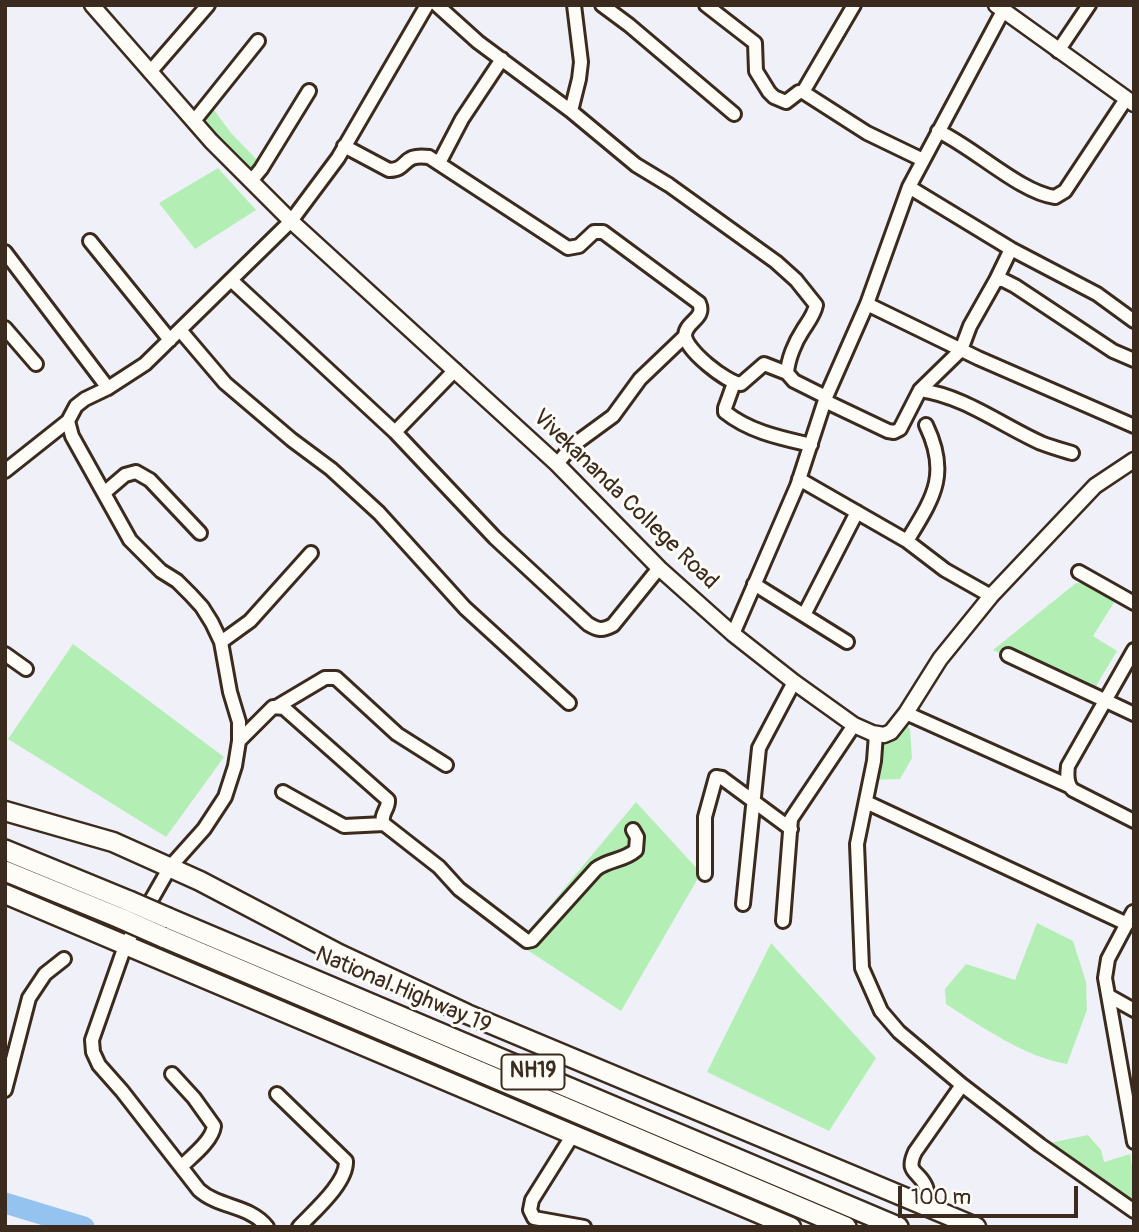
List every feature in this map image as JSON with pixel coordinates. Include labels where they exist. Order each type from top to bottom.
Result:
[{"type":"highway","name":"NH19","points":[[5,850],[125,910],[846,1227]]},
{"type":"highway","name":"NH19","points":[[5,871],[125,910]]},
{"type":"highway","name":"National Highway 19","points":[[165,927],[898,1227]]},
{"type":"main road","points":[[5,811],[113,842],[170,867],[339,954],[467,1014],[929,1205],[976,1227]]},
{"type":"main road","points":[[5,894],[791,1227]]},
{"type":"street","name":"Vivekananda College Road","points":[[92,5],[194,121],[291,221],[557,464],[659,568],[733,634],[794,682],[854,724],[876,734]]},
{"type":"street","points":[[150,72],[208,5]]},
{"type":"street","points":[[5,471],[68,421],[76,406],[85,398],[139,369],[291,221],[344,146],[426,5]]},
{"type":"street","points":[[437,5],[643,171],[669,185],[776,262],[812,299],[816,305],[815,312],[800,334],[787,373]]},
{"type":"street","points":[[570,111],[581,62],[574,5]]},
{"type":"street","points":[[602,5],[733,114]]},
{"type":"street","points":[[706,5],[755,43],[756,71],[774,97],[786,102],[803,92],[867,133],[922,160]]},
{"type":"street","points":[[803,92],[854,5]]},
{"type":"street","points":[[1058,51],[1089,5]]},
{"type":"street","points":[[733,634],[799,479],[826,399],[867,303],[909,187],[1000,8],[1130,102],[1065,191],[1055,197],[1019,183],[967,147],[938,131]]},
{"type":"street","points":[[194,121],[258,41]]},
{"type":"street","points":[[439,163],[462,119],[502,59]]},
{"type":"street","points":[[251,181],[309,91]]},
{"type":"street","points":[[344,146],[389,170],[400,168],[408,158],[414,156],[429,157],[568,248],[579,246],[594,232],[603,232],[699,303],[700,315],[688,328],[685,336],[640,379],[613,416],[572,446],[557,464]]},
{"type":"street","points":[[909,187],[1011,249],[1097,294],[1133,320]]},
{"type":"street","points":[[90,241],[170,340]]},
{"type":"street","points":[[685,336],[687,342],[709,366],[734,383],[741,384],[764,365],[787,373],[794,381],[856,417],[894,432],[900,429],[920,390],[961,350],[1011,249]]},
{"type":"street","points":[[5,252],[108,388]]},
{"type":"street","points":[[996,281],[1003,280],[1014,286],[1112,351],[1134,360]]},
{"type":"street","points":[[231,281],[395,432],[495,538],[588,624],[598,630],[613,625],[659,568]]},
{"type":"street","points":[[867,303],[961,350],[1134,426]]},
{"type":"street","points":[[5,328],[36,364]]},
{"type":"street","points":[[180,330],[225,383],[331,469],[379,513],[465,608],[569,703]]},
{"type":"street","points":[[395,432],[455,370]]},
{"type":"street","points":[[734,383],[725,412],[764,434],[811,445]]},
{"type":"street","points":[[920,390],[945,396],[1005,422],[1041,443],[1072,453]]},
{"type":"street","points":[[68,421],[72,436],[130,540],[202,607],[220,642],[239,722],[235,766],[225,797],[204,829],[170,867],[125,946],[96,1023],[92,1040],[93,1052],[99,1065],[206,1196],[250,1212],[269,1227]]},
{"type":"street","points":[[907,541],[931,498],[938,476],[937,452],[926,425]]},
{"type":"street","points":[[1134,460],[1096,486],[990,596],[940,659],[891,732],[876,734],[874,761],[857,844],[862,968],[887,1020],[962,1085],[1040,1145],[1134,1211]]},
{"type":"street","points":[[104,493],[125,475],[136,472],[150,480],[200,533]]},
{"type":"street","points":[[799,479],[907,541],[945,570],[990,596]]},
{"type":"street","points":[[804,615],[856,512]]},
{"type":"street","points":[[220,642],[250,621],[311,553]]},
{"type":"street","points":[[1079,572],[1134,603]]},
{"type":"street","points":[[754,584],[847,642]]},
{"type":"street","points":[[1069,786],[1068,766],[1134,650]]},
{"type":"street","points":[[5,653],[26,669]]},
{"type":"street","points":[[1008,654],[1134,714]]},
{"type":"street","points":[[239,741],[267,712],[326,678],[336,678],[397,734],[446,765]]},
{"type":"street","points":[[743,904],[760,748],[794,682]]},
{"type":"street","points":[[278,706],[284,708],[383,795],[388,804],[383,817],[384,824]]},
{"type":"street","points":[[906,713],[1069,786],[1090,800],[1134,821]]},
{"type":"street","points":[[783,921],[791,819],[854,724]]},
{"type":"street","points":[[705,874],[705,817],[715,779],[719,776],[790,829]]},
{"type":"street","points":[[283,792],[344,826],[384,824],[439,867],[459,889],[530,942],[596,869],[605,863],[626,858],[636,850],[637,837],[633,830]]},
{"type":"street","points":[[866,802],[1132,915],[1106,966],[1105,978],[1134,1142]]},
{"type":"street","points":[[5,1090],[29,998],[45,974],[64,959]]},
{"type":"street","points":[[1109,996],[1134,1010]]},
{"type":"street","points":[[1119,1053],[1134,1060]]},
{"type":"street","points":[[172,1074],[214,1126],[208,1139],[181,1167]]},
{"type":"street","points":[[929,1205],[926,1189],[911,1168],[910,1162],[962,1085]]},
{"type":"street","points":[[277,1094],[346,1161],[346,1169],[336,1186],[299,1227]]},
{"type":"street","points":[[569,1141],[532,1200],[529,1222],[584,1227]]},
{"type":"green space","points":[[206,99],[231,133],[259,162],[251,175],[193,113]]},
{"type":"green space","points":[[218,168],[256,210],[195,249],[159,203]]},
{"type":"green space","points":[[1076,583],[1098,584],[1115,601],[1093,636],[1117,651],[1090,696],[993,650]]},
{"type":"green space","points":[[73,644],[224,757],[166,837],[8,739]]},
{"type":"green space","points":[[895,713],[910,729],[912,758],[900,779],[868,780],[879,733]]},
{"type":"green space","points":[[636,802],[701,873],[621,1011],[518,944]]},
{"type":"green space","points":[[1037,923],[1073,941],[1086,982],[1087,1010],[1067,1064],[1020,1048],[946,1004],[945,989],[966,964],[1015,980]]},
{"type":"green space","points":[[771,943],[876,1058],[829,1131],[707,1072]]},
{"type":"green space","points":[[1088,1135],[1101,1150],[1104,1162],[1130,1154],[1134,1178],[1134,1211],[1040,1145]]},
{"type":"waterway","points":[[5,1203],[84,1227]]}]
